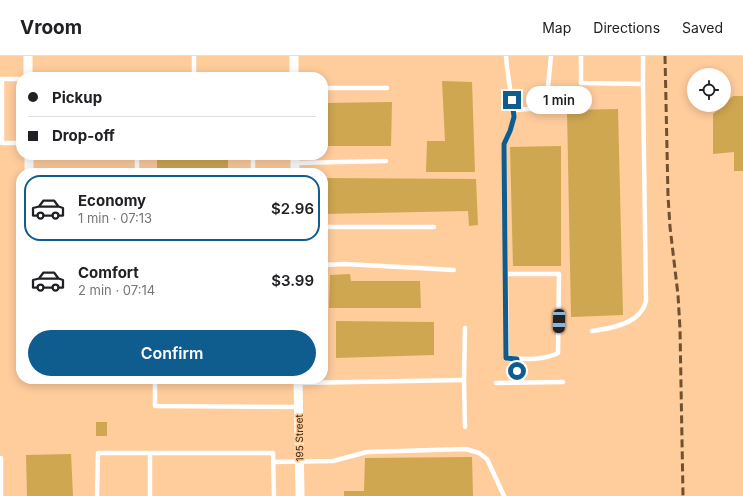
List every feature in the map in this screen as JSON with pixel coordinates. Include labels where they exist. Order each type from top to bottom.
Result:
[{"type":"street","points":[[28,56],[28,72]]},
{"type":"street","points":[[294,56],[294,72]]},
{"type":"street","name":"195 Street","points":[[298,384],[300,496]]},
{"type":"lane","points":[[194,56],[194,72]]},
{"type":"lane","points":[[506,56],[506,67],[514,110],[514,117],[510,131],[504,144],[506,358],[529,360],[540,359],[553,356],[558,353],[559,274],[506,274]]},
{"type":"lane","points":[[514,110],[546,108],[551,56]]},
{"type":"lane","points":[[581,56],[581,83],[643,84]]},
{"type":"lane","points":[[592,331],[621,325],[634,319],[642,310],[646,301],[643,56]]},
{"type":"lane","points":[[16,80],[1,79],[2,143],[16,144]]},
{"type":"lane","points":[[328,88],[387,88]]},
{"type":"lane","points":[[328,160],[386,161]]},
{"type":"lane","points":[[328,227],[434,227]]},
{"type":"lane","points":[[328,265],[345,264],[454,270]]},
{"type":"lane","points":[[465,328],[465,427]]},
{"type":"lane","points":[[516,382],[517,359]]},
{"type":"lane","points":[[328,381],[464,380]]},
{"type":"lane","points":[[496,382],[563,382]]},
{"type":"lane","points":[[155,384],[155,406],[299,407]]},
{"type":"lane","points":[[273,462],[333,461],[367,452],[466,449],[478,453],[487,459],[504,496]]},
{"type":"lane","points":[[150,453],[150,496]]},
{"type":"lane","points":[[97,496],[98,454],[150,453],[273,453],[274,496]]},
{"type":"lane","points":[[1,458],[1,496]]},
{"type":"building","points":[[442,81],[472,82],[475,172],[426,172],[427,141],[445,141]]},
{"type":"building","points":[[733,96],[743,96],[743,171],[734,171],[734,152],[713,154],[713,114],[715,112],[731,112],[731,98]]},
{"type":"building","points":[[392,102],[391,146],[328,146],[328,103]]},
{"type":"building","points":[[618,109],[623,315],[571,317],[567,110]]},
{"type":"building","points":[[561,146],[561,266],[513,266],[510,147]]},
{"type":"building","points":[[157,160],[228,160],[228,168],[157,168]]},
{"type":"building","points":[[328,178],[476,179],[478,225],[469,226],[468,211],[328,214]]},
{"type":"building","points":[[350,274],[351,281],[420,281],[421,308],[329,308],[330,275]]},
{"type":"building","points":[[336,321],[434,322],[434,355],[336,358]]},
{"type":"building","points":[[96,422],[107,422],[107,436],[96,436]]},
{"type":"building","points":[[71,454],[73,496],[27,496],[26,455]]},
{"type":"building","points":[[472,457],[473,496],[344,496],[344,491],[364,491],[365,458]]},
{"type":"railway","points":[[665,56],[668,196],[680,329],[683,496]]},
{"type":"route","points":[[512,100],[514,117],[504,144],[506,358],[517,359],[517,371]]}]
